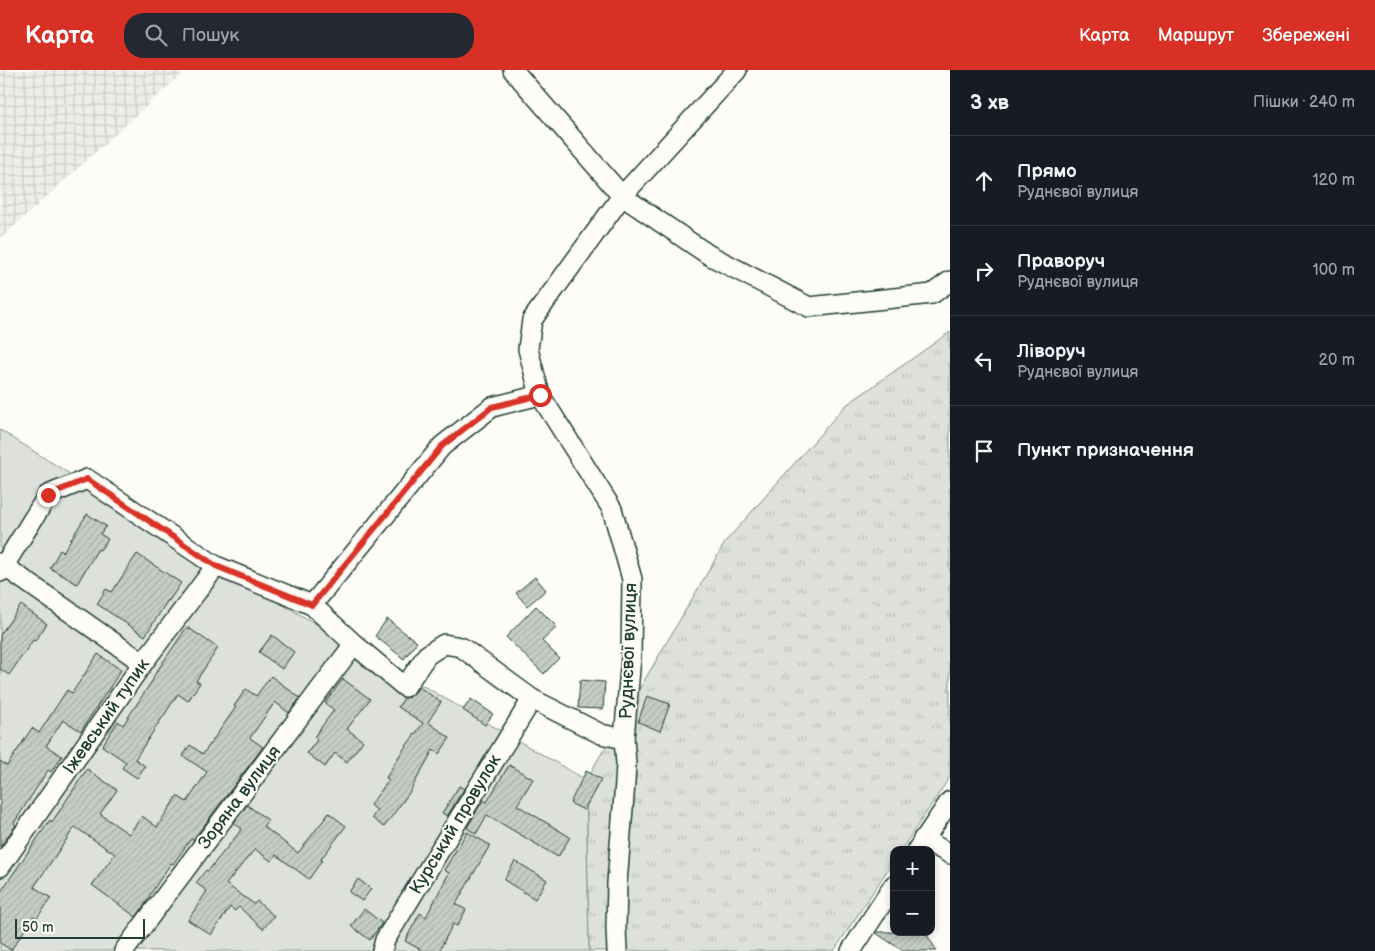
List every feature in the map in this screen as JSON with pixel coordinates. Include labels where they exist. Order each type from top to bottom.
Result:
[{"type":"street","points":[[513,70],[622,196],[708,255],[810,307],[932,294],[950,281]]},
{"type":"street","name":"Руднєвої вулиця","points":[[1,567],[48,495],[87,479],[216,566],[312,605],[405,687],[427,656],[444,644],[461,647],[532,699],[601,734],[624,739],[631,657],[632,579],[612,509],[540,395],[528,349],[532,320],[622,196],[737,70]]},
{"type":"street","points":[[312,605],[442,446],[492,407],[540,395]]},
{"type":"street","name":"Іжевський тупик","points":[[0,867],[143,663],[216,566]]},
{"type":"street","points":[[1,567],[143,663]]},
{"type":"street","name":"Зоряна вулиця","points":[[124,951],[354,644]]},
{"type":"street","name":"Курський провулок","points":[[382,951],[385,940],[532,699]]},
{"type":"street","points":[[617,951],[617,883],[626,770],[624,739]]},
{"type":"street","points":[[950,801],[920,844],[950,854]]},
{"type":"street","points":[[851,951],[890,891]]},
{"type":"shaded area","points":[[0,70],[186,70],[0,239]]},
{"type":"green space","points":[[950,332],[950,777],[904,846],[890,846],[890,866],[834,951],[589,951],[586,780],[726,541],[845,406]]},
{"type":"green space","points":[[0,430],[216,566],[586,780],[589,951],[0,951]]},
{"type":"building","points":[[87,514],[106,526],[100,534],[108,539],[100,550],[98,549],[77,584],[50,568],[60,550],[63,552]]},
{"type":"building","points":[[137,554],[181,583],[145,636],[97,604],[106,589],[112,592]]},
{"type":"building","points":[[535,577],[546,590],[527,606],[516,593]]},
{"type":"building","points":[[21,605],[47,624],[35,641],[33,640],[9,675],[0,669],[0,635]]},
{"type":"building","points":[[536,606],[557,627],[542,641],[559,658],[544,674],[506,637]]},
{"type":"building","points":[[387,619],[417,642],[404,659],[375,636]]},
{"type":"building","points":[[187,627],[218,648],[196,681],[200,683],[188,701],[178,694],[135,759],[145,766],[137,778],[122,768],[126,762],[102,746],[118,721],[123,725]]},
{"type":"building","points":[[272,635],[294,652],[282,669],[259,652]]},
{"type":"building","points":[[98,654],[121,670],[81,731],[63,720],[46,746],[62,756],[51,772],[48,770],[14,823],[16,825],[0,847],[0,761],[7,766],[32,728],[39,733],[67,690],[72,693]]},
{"type":"building","points":[[271,676],[300,698],[289,713],[275,702],[250,738],[263,747],[193,840],[191,839],[173,864],[171,863],[136,917],[92,885],[115,854],[75,827],[34,887],[51,898],[37,918],[34,916],[11,950],[0,943],[0,893],[50,820],[52,822],[87,769],[117,790],[100,814],[129,834],[142,816],[157,827],[177,796],[187,802],[207,772],[183,756],[190,745],[203,754],[236,707],[234,706],[246,689],[256,696]]},
{"type":"building","points":[[343,679],[370,699],[347,729],[363,741],[347,762],[335,753],[325,767],[307,753],[317,740],[314,737],[334,710],[325,703]]},
{"type":"building","points":[[580,680],[605,682],[603,709],[578,708]]},
{"type":"building","points":[[419,687],[441,702],[428,722],[450,738],[439,754],[433,750],[409,793],[384,827],[372,818],[377,810],[370,805],[389,780],[386,778],[401,753],[423,723],[398,707],[404,698],[414,694]]},
{"type":"building","points":[[647,696],[670,704],[660,731],[638,722]]},
{"type":"building","points":[[471,699],[493,714],[485,725],[463,710]]},
{"type":"building","points":[[509,765],[533,779],[517,805],[570,837],[558,857],[487,815],[476,834],[467,828],[483,800],[487,802]]},
{"type":"building","points":[[586,771],[601,779],[584,810],[570,803]]},
{"type":"building","points":[[459,786],[464,789],[447,816],[442,813]]},
{"type":"building","points":[[247,805],[268,820],[263,826],[298,853],[329,813],[346,826],[321,859],[309,879],[276,855],[271,861],[255,849],[226,884],[254,904],[257,901],[274,916],[263,929],[239,907],[235,911],[230,907],[211,935],[188,920],[207,891],[196,883],[242,829],[234,823]]},
{"type":"building","points":[[467,832],[490,845],[456,904],[466,910],[457,926],[453,924],[439,951],[423,951],[405,941],[420,913],[426,917],[449,873],[444,870]]},
{"type":"building","points":[[515,861],[547,880],[535,899],[504,880]]},
{"type":"building","points":[[358,879],[371,889],[362,901],[349,892]]},
{"type":"building","points":[[364,909],[382,923],[370,940],[351,926]]},
{"type":"building","points":[[890,932],[890,936],[928,936],[937,951],[903,951],[876,933]]},
{"type":"route","points":[[48,495],[87,479],[216,566],[312,605],[442,446],[492,407],[540,395]]}]
